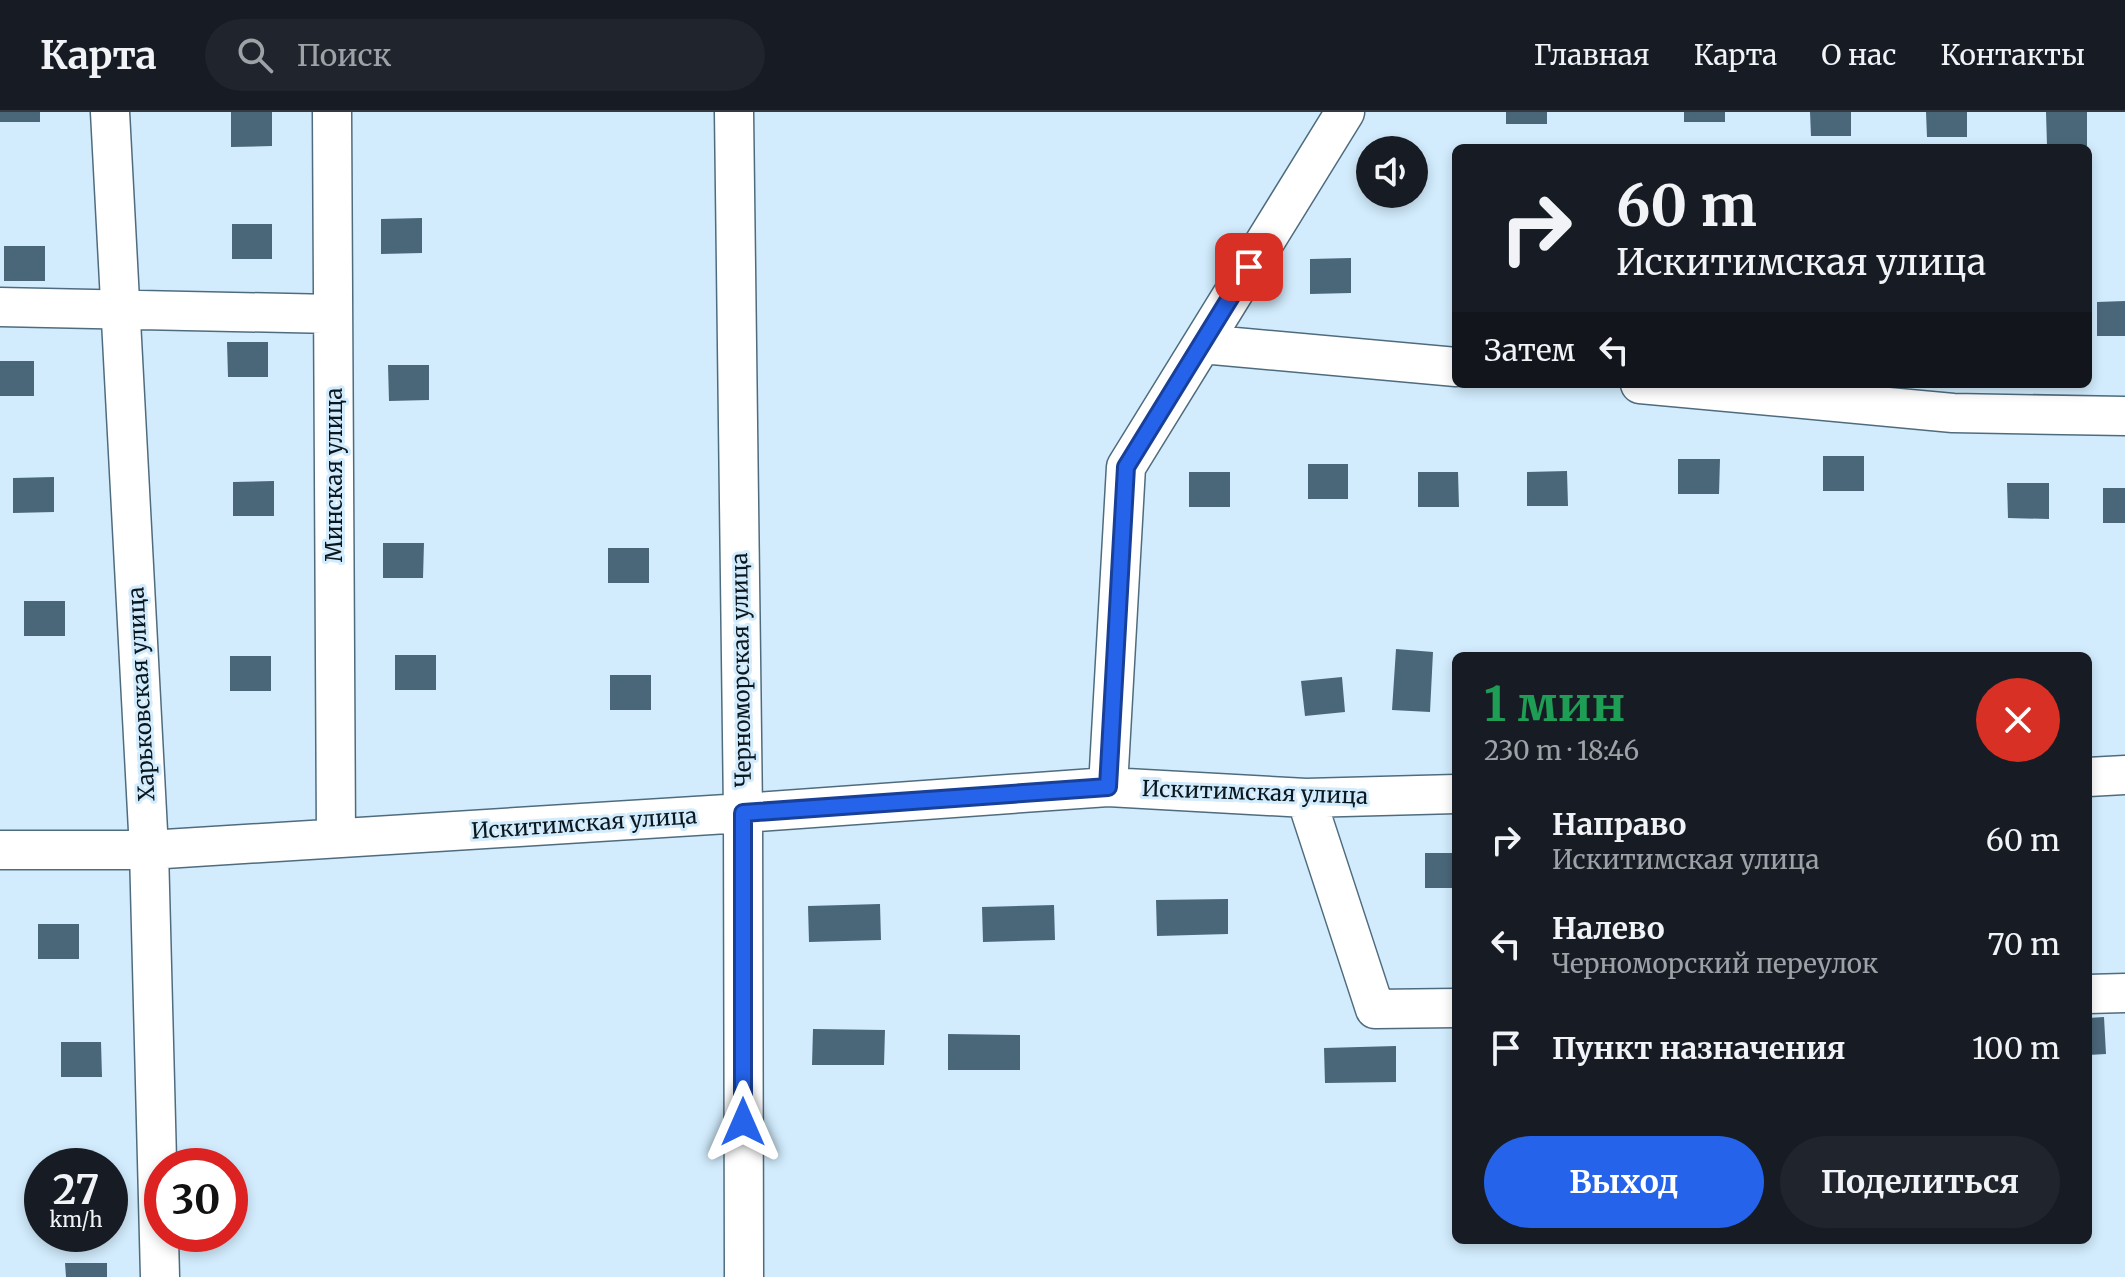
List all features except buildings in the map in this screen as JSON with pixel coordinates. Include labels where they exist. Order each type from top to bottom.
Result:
[{"type":"street","name":"Харьковская улица","points":[[110,112],[149,850],[160,1277]]},
{"type":"street","name":"Минская улица","points":[[332,112],[336,838]]},
{"type":"street","name":"Черноморская улица","points":[[734,112],[743,813],[744,1277]]},
{"type":"street","points":[[1108,787],[1126,467],[1345,112]]},
{"type":"street","points":[[0,307],[333,314]]},
{"type":"street","points":[[1202,344],[1452,367]]},
{"type":"street","points":[[1683,388],[1953,413],[2125,416]]},
{"type":"street","points":[[2092,777],[2125,775]]},
{"type":"street","name":"Искитимская улица","points":[[0,850],[149,850],[1108,787],[1306,798],[1452,794]]},
{"type":"street","points":[[1306,798],[1375,1009],[1452,1008]]},
{"type":"street","points":[[2092,994],[2125,993]]},
{"type":"route","points":[[743,1122],[743,813],[1108,787],[1126,467],[1249,267]]}]
